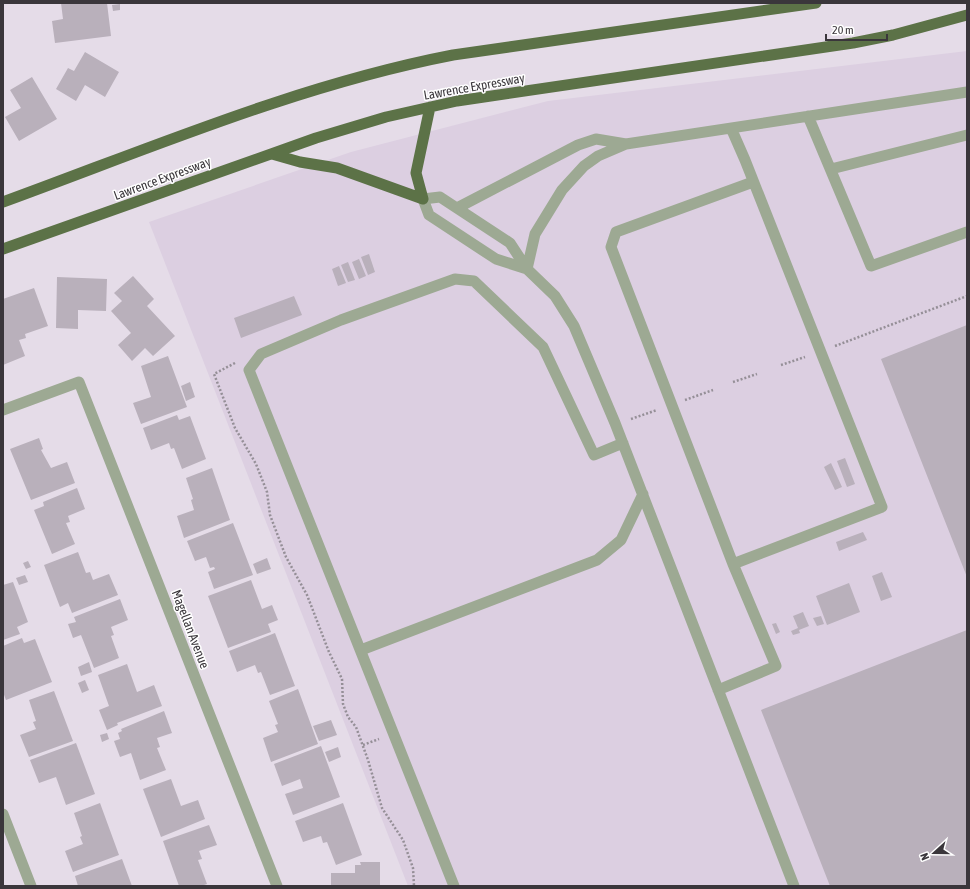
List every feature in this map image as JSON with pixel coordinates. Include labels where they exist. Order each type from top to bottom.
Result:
[{"type":"highway","points":[[3,202],[312,90],[404,65],[453,55],[816,3]]},
{"type":"highway","name":"Lawrence Expressway","points":[[3,249],[343,129],[430,107],[457,101],[853,43],[965,18]]},
{"type":"highway","points":[[423,200],[416,173],[430,107]]},
{"type":"highway","points":[[272,154],[300,162],[337,168],[423,200]]},
{"type":"street","points":[[527,269],[535,234],[562,190],[584,166],[598,156],[626,144],[967,92]]},
{"type":"street","points":[[808,116],[871,266],[967,232]]},
{"type":"street","points":[[731,128],[882,507],[733,564]]},
{"type":"street","points":[[831,170],[967,135]]},
{"type":"street","points":[[457,208],[578,145],[596,139],[626,144]]},
{"type":"street","points":[[718,690],[776,666],[733,564],[611,247],[616,232],[753,182]]},
{"type":"street","points":[[527,269],[496,259],[429,215],[423,200],[440,197],[510,243],[527,269],[555,296],[574,326],[623,443],[794,886]]},
{"type":"street","points":[[454,886],[249,370],[261,354],[341,320],[455,279],[474,281],[542,347],[594,455],[623,443]]},
{"type":"street","name":"Magellan Avenue","points":[[3,410],[79,382],[277,886]]},
{"type":"street","points":[[361,650],[597,560],[621,540],[643,494]]},
{"type":"street","points":[[3,814],[31,886]]},
{"type":"path","points":[[830,348],[967,296]]},
{"type":"path","points":[[781,365],[805,357]]},
{"type":"path","points":[[240,360],[214,374],[235,428],[256,464],[267,492],[270,515],[284,550],[307,595],[329,652],[342,679],[343,704],[348,717],[356,727],[363,745],[382,808],[403,840],[413,868],[414,886]]},
{"type":"path","points":[[732,382],[757,374]]},
{"type":"path","points":[[685,400],[713,390]]},
{"type":"path","points":[[631,419],[663,408]]},
{"type":"path","points":[[363,745],[380,738]]},
{"type":"shaded area","points":[[967,51],[967,886],[408,886],[149,222],[351,152],[548,101]]},
{"type":"building","points":[[61,3],[107,3],[111,36],[55,43],[52,21],[63,19]]},
{"type":"building","points":[[120,4],[120,10],[113,11],[112,5]]},
{"type":"building","points":[[85,52],[119,72],[105,97],[85,85],[76,101],[56,89],[68,68],[74,71]]},
{"type":"building","points":[[32,77],[57,119],[19,141],[5,117],[21,108],[10,90]]},
{"type":"building","points":[[369,254],[375,272],[368,275],[361,257]]},
{"type":"building","points":[[359,259],[366,276],[359,279],[352,262]]},
{"type":"building","points":[[348,262],[355,280],[348,282],[341,265]]},
{"type":"building","points":[[339,266],[346,283],[338,286],[332,269]]},
{"type":"building","points":[[133,276],[154,299],[147,306],[175,336],[153,356],[145,348],[132,361],[118,345],[131,333],[111,311],[122,301],[114,293]]},
{"type":"building","points":[[57,277],[107,279],[106,311],[78,310],[78,329],[56,328]]},
{"type":"building","points":[[34,288],[48,326],[25,334],[26,338],[19,340],[25,356],[3,365],[3,299]]},
{"type":"building","points":[[294,296],[302,315],[241,338],[234,318]]},
{"type":"building","points":[[967,325],[967,577],[881,359]]},
{"type":"building","points":[[168,356],[187,407],[141,424],[133,403],[151,397],[141,366]]},
{"type":"building","points":[[190,382],[195,397],[186,401],[181,386]]},
{"type":"building","points":[[177,415],[179,420],[190,416],[206,459],[182,469],[174,448],[171,449],[169,443],[151,450],[143,428]]},
{"type":"building","points":[[39,438],[43,449],[41,450],[51,468],[67,462],[75,483],[31,500],[10,449]]},
{"type":"building","points":[[845,458],[855,484],[847,487],[837,461]]},
{"type":"building","points":[[831,463],[842,487],[835,490],[824,467]]},
{"type":"building","points":[[212,468],[230,520],[184,538],[177,516],[194,510],[191,500],[193,499],[186,478]]},
{"type":"building","points":[[77,488],[85,509],[68,516],[70,522],[66,523],[75,544],[52,554],[34,510],[44,506],[43,502]]},
{"type":"building","points":[[233,523],[253,575],[214,589],[208,572],[215,569],[214,567],[210,568],[206,557],[195,561],[187,541]]},
{"type":"building","points":[[863,532],[867,540],[839,551],[836,542]]},
{"type":"building","points":[[78,552],[86,573],[90,572],[93,580],[109,574],[118,595],[72,613],[68,603],[60,607],[44,565]]},
{"type":"building","points":[[267,558],[271,569],[257,574],[253,564]]},
{"type":"building","points":[[28,561],[31,567],[26,569],[23,563]]},
{"type":"building","points":[[882,572],[892,597],[881,601],[872,576]]},
{"type":"building","points":[[25,575],[28,582],[19,585],[16,578]]},
{"type":"building","points":[[251,580],[262,609],[272,605],[278,620],[268,624],[271,632],[228,648],[208,596]]},
{"type":"building","points":[[13,582],[28,622],[17,627],[20,634],[3,640],[3,585]]},
{"type":"building","points":[[849,583],[860,612],[827,625],[816,596]]},
{"type":"building","points":[[120,599],[128,620],[111,627],[114,635],[111,636],[119,658],[94,668],[81,635],[73,638],[68,624],[76,622],[74,617]]},
{"type":"building","points":[[803,612],[809,626],[799,630],[800,633],[793,635],[791,631],[798,628],[793,616]]},
{"type":"building","points":[[821,616],[824,624],[817,626],[813,618]]},
{"type":"building","points":[[776,623],[780,632],[776,634],[772,624]]},
{"type":"building","points":[[967,630],[967,886],[830,886],[761,710]]},
{"type":"building","points":[[275,633],[295,686],[270,695],[261,672],[258,673],[255,665],[237,672],[229,651]]},
{"type":"building","points":[[22,638],[24,643],[35,639],[52,682],[6,700],[3,692],[3,646]]},
{"type":"building","points":[[89,662],[92,672],[81,676],[78,667]]},
{"type":"building","points":[[127,664],[137,692],[154,685],[162,706],[117,723],[118,725],[107,730],[99,710],[109,706],[98,675]]},
{"type":"building","points":[[85,680],[89,690],[82,693],[78,683]]},
{"type":"building","points":[[298,689],[318,744],[271,762],[263,738],[278,732],[275,725],[278,724],[269,701]]},
{"type":"building","points":[[54,691],[73,741],[29,757],[20,735],[36,729],[33,722],[36,721],[29,700]]},
{"type":"building","points":[[164,711],[172,733],[157,738],[160,747],[157,748],[166,770],[140,780],[131,753],[120,757],[114,741],[120,739],[118,733],[122,731],[121,729]]},
{"type":"building","points":[[331,720],[337,735],[319,741],[313,726]]},
{"type":"building","points":[[107,733],[109,739],[102,742],[100,735]]},
{"type":"building","points":[[76,743],[95,794],[66,805],[56,777],[39,783],[30,760]]},
{"type":"building","points":[[321,746],[340,797],[293,815],[285,794],[303,788],[300,779],[282,786],[274,764]]},
{"type":"building","points":[[338,747],[341,757],[329,762],[325,752]]},
{"type":"building","points":[[171,779],[181,806],[198,800],[205,819],[161,837],[143,789]]},
{"type":"building","points":[[100,803],[119,855],[73,872],[65,851],[83,844],[80,837],[82,836],[74,813]]},
{"type":"building","points":[[343,803],[362,855],[336,865],[327,842],[323,843],[321,836],[303,842],[295,821]]},
{"type":"building","points":[[209,825],[217,845],[199,851],[202,859],[198,860],[207,884],[201,886],[179,886],[163,841]]},
{"type":"building","points":[[122,859],[132,886],[78,886],[75,876]]},
{"type":"building","points":[[360,862],[380,862],[380,886],[331,886],[331,873],[355,873],[355,865],[361,865]]}]
